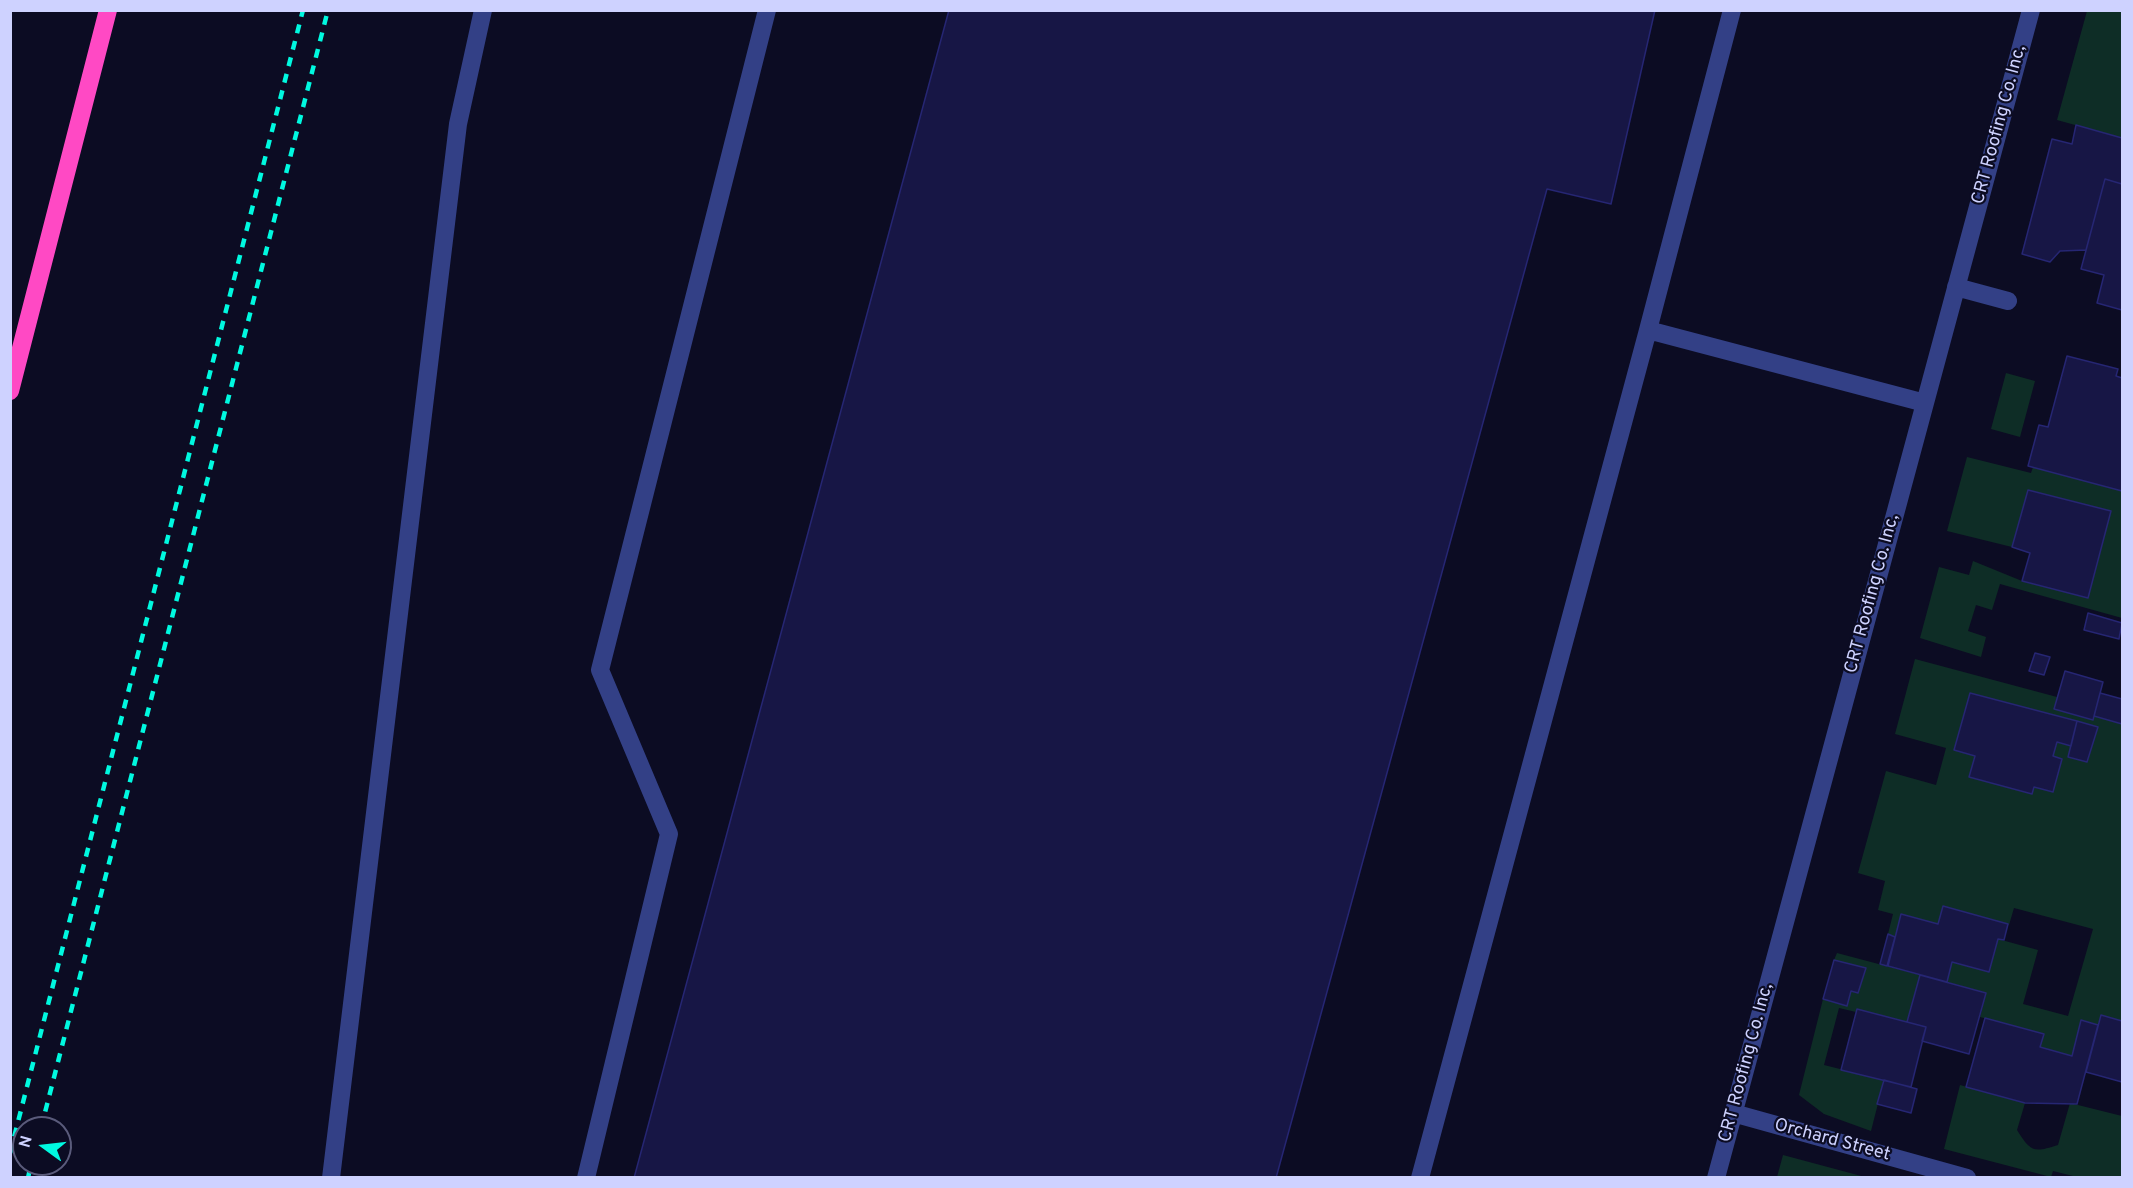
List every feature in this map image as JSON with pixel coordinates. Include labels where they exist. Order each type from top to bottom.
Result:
[{"type":"highway","points":[[10,391],[108,10]]},
{"type":"street","points":[[331,1178],[458,124],[483,10]]},
{"type":"street","points":[[586,1178],[669,834],[600,670],[767,10]]},
{"type":"street","points":[[1420,1178],[1732,10]]},
{"type":"street","name":"CRT Roofing Co. Inc,","points":[[1716,1178],[2031,10]]},
{"type":"street","points":[[1956,287],[2008,301]]},
{"type":"street","points":[[1648,330],[1924,403]]},
{"type":"street","name":"Orchard Street","points":[[1733,1113],[1967,1178]]},
{"type":"green space","points":[[2087,11],[2122,11],[2122,138],[2057,120]]},
{"type":"green space","points":[[2006,373],[2035,381],[2020,437],[1991,429]]},
{"type":"green space","points":[[1967,457],[2031,473],[2033,467],[2122,489],[2122,618],[2000,584],[1992,610],[1976,605],[1968,631],[1986,637],[1981,657],[1920,638],[1939,567],[1969,575],[1973,561],[2022,581],[2088,598],[2111,511],[2028,490],[2012,547],[1947,531]]},
{"type":"green space","points":[[1915,659],[2057,697],[2094,716],[2122,724],[2122,1021],[2101,1015],[2098,1025],[2082,1020],[2072,1056],[2040,1047],[2043,1034],[1980,1017],[1986,993],[1947,982],[1952,962],[1989,972],[1998,939],[2038,950],[2023,1004],[2068,1016],[2093,929],[2014,908],[2009,925],[1943,907],[1938,924],[1895,937],[1888,934],[1893,914],[1878,910],[1885,881],[1858,873],[1886,771],[1936,785],[1946,748],[1895,734]],"holes":[[[1970,693],[2098,727],[2087,762],[2068,757],[2071,746],[2057,742],[2053,756],[2062,759],[2053,792],[2034,787],[2032,794],[1969,777],[1975,756],[1954,750]]]},
{"type":"green space","points":[[1837,953],[1920,975],[1907,1022],[1857,1009],[1856,1012],[1839,1008],[1824,1065],[1884,1080],[1871,1131],[1824,1114],[1799,1095],[1823,999],[1847,1006],[1851,991],[1858,993],[1865,969],[1834,960]]},
{"type":"green space","points":[[1960,1085],[2025,1103],[2017,1130],[2030,1147],[2038,1150],[2058,1145],[2070,1103],[2122,1116],[2122,1177],[2077,1177],[2053,1171],[2051,1177],[1944,1149]]},
{"type":"green space","points":[[1783,1155],[1865,1177],[1777,1177]]},
{"type":"building","points":[[949,10],[1655,10],[1611,204],[1547,189],[1276,1178],[634,1178]]},
{"type":"building","points":[[2076,125],[2122,138],[2122,184],[2105,179],[2086,250],[2060,251],[2050,262],[2022,254],[2052,139],[2072,144]]},
{"type":"building","points":[[2105,179],[2122,184],[2122,310],[2097,303],[2104,275],[2081,269]]},
{"type":"building","points":[[2067,356],[2118,369],[2116,376],[2122,378],[2122,491],[2028,466],[2039,425],[2048,427]]},
{"type":"building","points":[[2028,490],[2111,511],[2088,598],[2022,581],[2030,553],[2012,547]]},
{"type":"building","points":[[2088,613],[2122,623],[2119,639],[2084,630]]},
{"type":"building","points":[[2035,653],[2050,657],[2044,675],[2029,671]]},
{"type":"building","points":[[2065,671],[2103,682],[2093,720],[2054,709]]},
{"type":"building","points":[[1970,693],[2077,721],[2071,746],[2057,742],[2053,756],[2062,759],[2053,792],[2034,787],[2032,794],[1969,777],[1975,756],[1954,750]]},
{"type":"building","points":[[2100,693],[2122,699],[2122,724],[2094,716]]},
{"type":"building","points":[[2077,721],[2098,727],[2087,762],[2068,757]]},
{"type":"building","points":[[1943,906],[2008,924],[2004,940],[1998,939],[1989,972],[1952,962],[1947,982],[1888,966],[1901,914],[1938,924]]},
{"type":"building","points":[[1888,934],[1895,937],[1887,966],[1880,964]]},
{"type":"building","points":[[1834,960],[1866,968],[1858,993],[1851,991],[1847,1006],[1823,999]]},
{"type":"building","points":[[1920,975],[1986,993],[1969,1054],[1922,1041],[1926,1027],[1907,1022]]},
{"type":"building","points":[[1857,1009],[1926,1027],[1911,1087],[1841,1070]]},
{"type":"building","points":[[2101,1015],[2122,1021],[2122,1082],[2086,1072]]},
{"type":"building","points":[[1985,1018],[2044,1034],[2040,1047],[2072,1056],[2081,1020],[2098,1025],[2077,1104],[2025,1103],[1966,1087]]},
{"type":"building","points":[[1884,1080],[1917,1089],[1911,1113],[1877,1104]]},
{"type":"railway","points":[[10,1153],[303,10]]},
{"type":"railway","points":[[44,1116],[328,10]]}]
